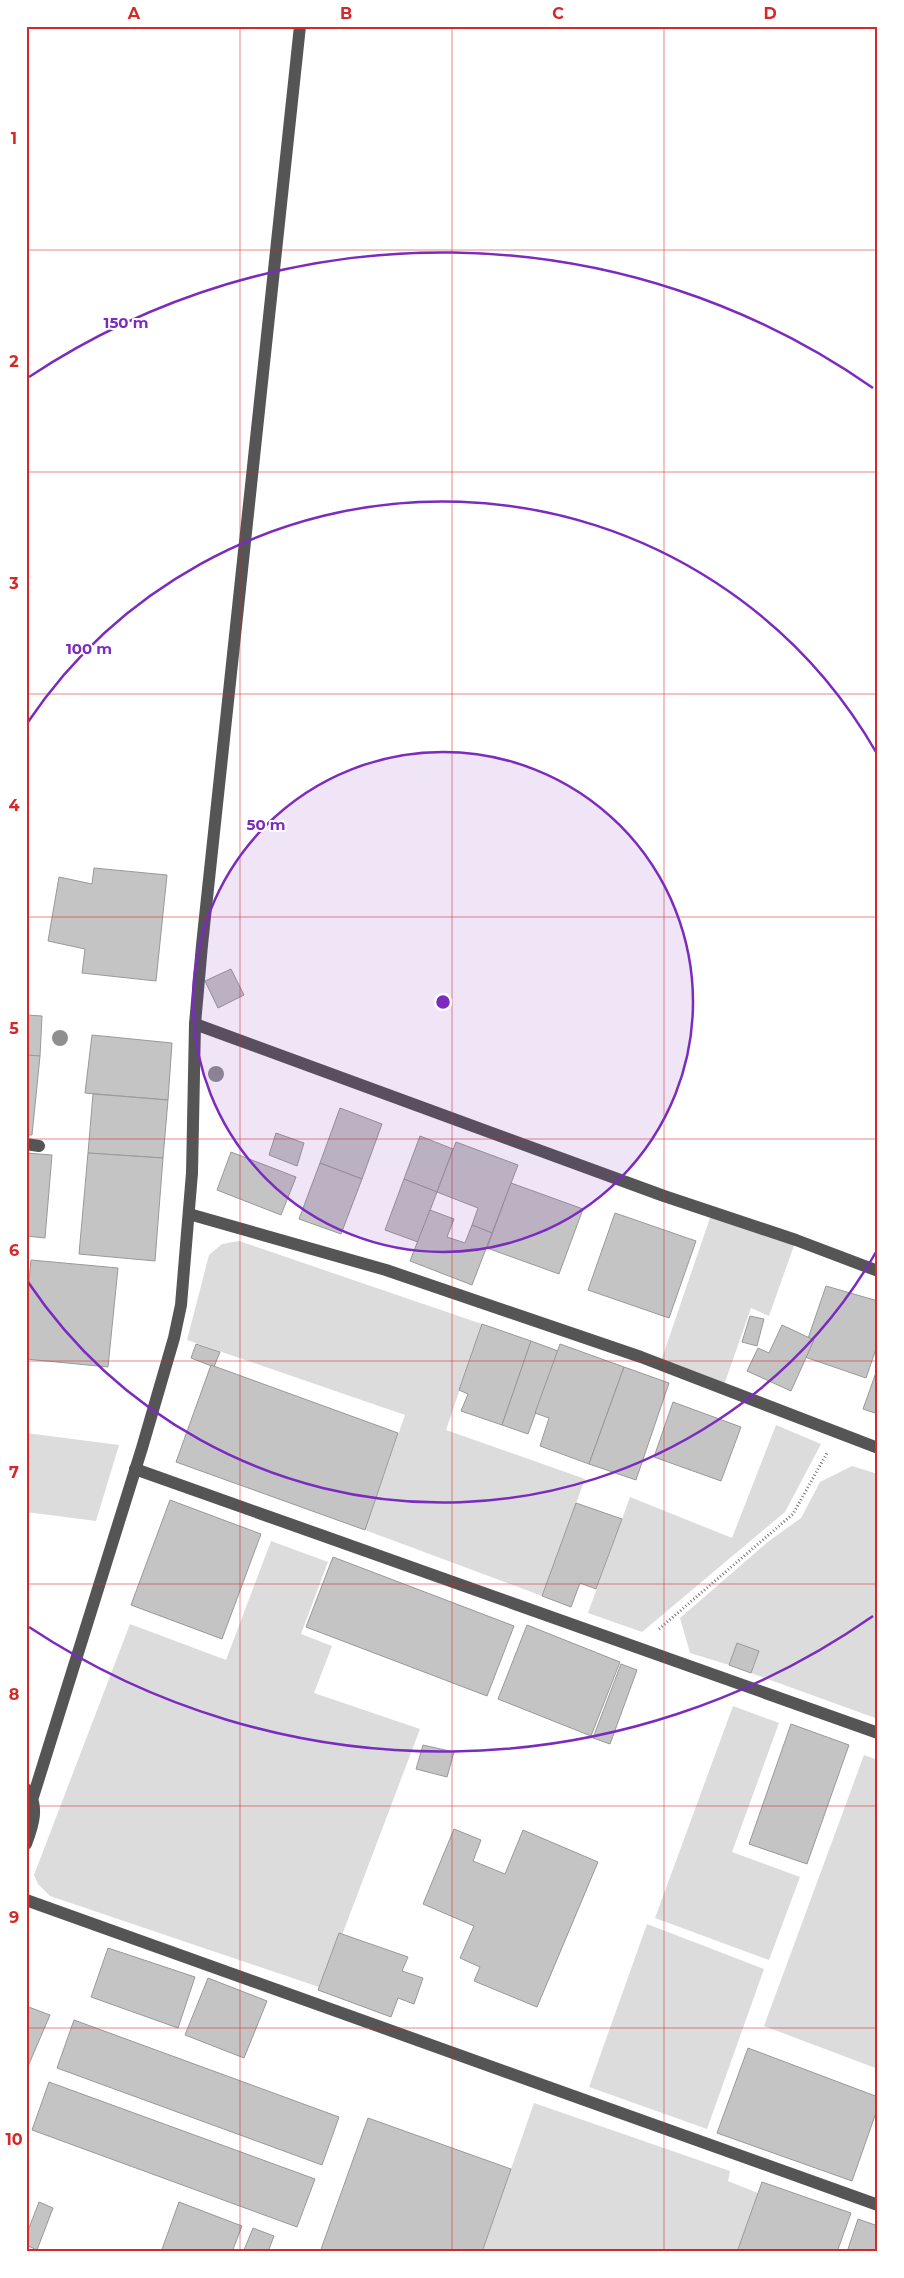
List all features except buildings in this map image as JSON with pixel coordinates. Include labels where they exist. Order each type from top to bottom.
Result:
[{"type":"street","points":[[26,1844],[34,1817],[30,1793],[135,1469],[174,1338],[181,1305],[192,1173],[195,1024],[202,945],[213,856],[300,26]]},
{"type":"street","points":[[195,1024],[664,1196],[796,1240],[878,1271]]},
{"type":"street","points":[[26,1144],[39,1146]]},
{"type":"street","points":[[189,1214],[386,1270],[641,1357],[878,1448]]},
{"type":"street","points":[[135,1469],[878,1733]]},
{"type":"street","points":[[26,1900],[878,2205]]},
{"type":"path","points":[[638,1648],[793,1514],[838,1434]]},
{"type":"shaded area","points":[[712,1212],[796,1240],[769,1316],[751,1308],[723,1388],[660,1364]]},
{"type":"shaded area","points":[[239,1241],[482,1324],[446,1430],[585,1479],[542,1596],[365,1530],[405,1415],[187,1340],[209,1255],[222,1244]]},
{"type":"shaded area","points":[[776,1425],[821,1444],[785,1512],[642,1632],[588,1613],[630,1497],[732,1538]]},
{"type":"shaded area","points":[[26,1433],[119,1445],[96,1521],[26,1512]]},
{"type":"shaded area","points":[[852,1466],[878,1474],[878,1719],[751,1673],[759,1651],[738,1643],[729,1665],[690,1653],[680,1618],[769,1541],[801,1518],[820,1482]]},
{"type":"shaded area","points":[[271,1541],[328,1562],[301,1634],[332,1646],[314,1693],[420,1729],[322,1988],[50,1896],[38,1884],[34,1875],[130,1624],[226,1660]]},
{"type":"shaded area","points":[[733,1706],[779,1723],[732,1852],[800,1877],[769,1960],[655,1918]]},
{"type":"shaded area","points":[[864,1755],[878,1760],[878,2069],[764,2026]]},
{"type":"shaded area","points":[[647,1924],[764,1969],[707,2129],[589,2087]]},
{"type":"shaded area","points":[[534,2103],[730,2171],[728,2181],[758,2193],[737,2252],[482,2252]]}]
